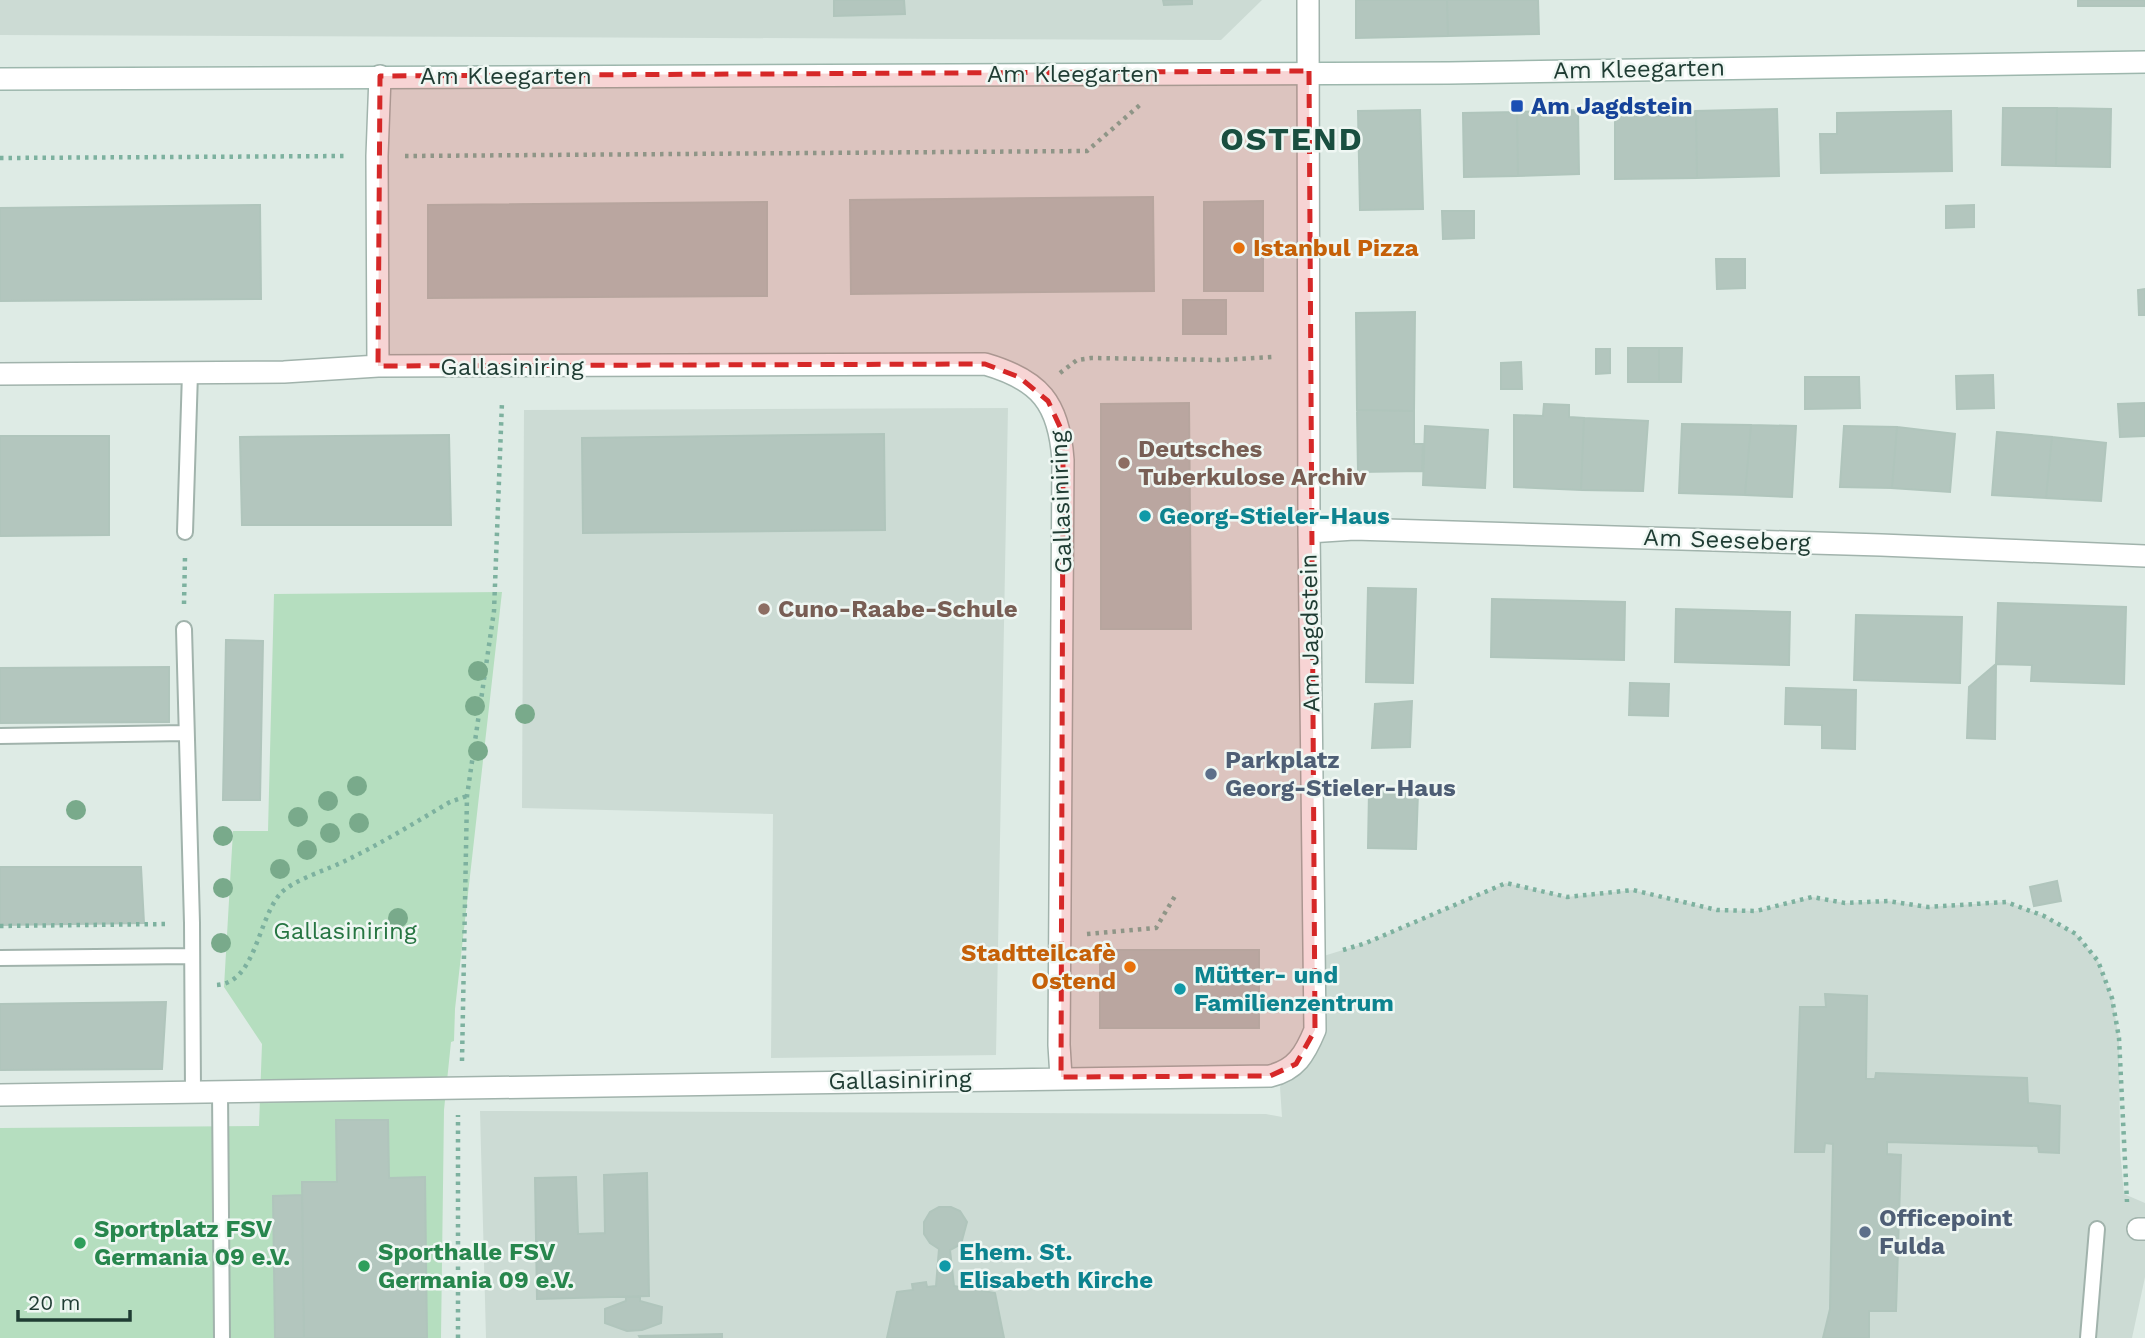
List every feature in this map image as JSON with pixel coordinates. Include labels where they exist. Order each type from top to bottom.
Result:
[{"type":"street","name":"Am Jagdstein","points":[[1270,1076],[1284,1073],[1296,1064],[1315,1030],[1309,532],[1308,0]]},
{"type":"street","name":"Am Kleegarten","points":[[0,79],[1309,71],[1449,73],[2145,62]]},
{"type":"street","points":[[378,366],[376,156],[380,76]]},
{"type":"street","name":"Gallasiniring","points":[[0,374],[284,372],[378,366],[985,364],[1002,369],[1039,390],[1056,414],[1061,429],[1063,460],[1059,1045],[1061,1077]]},
{"type":"street","name":"Am Seeseberg","points":[[1309,532],[1354,529],[2145,556]]},
{"type":"street","name":"Gallasiniring","points":[[0,1095],[1061,1077],[1270,1076]]},
{"type":"lane","points":[[185,532],[190,373]]},
{"type":"lane","points":[[184,629],[193,1093]]},
{"type":"lane","points":[[0,736],[185,733]]},
{"type":"lane","points":[[0,958],[191,956]]},
{"type":"lane","points":[[220,1092],[222,1338]]},
{"type":"lane","points":[[2088,1338],[2097,1229]]},
{"type":"path","points":[[398,156],[1087,151],[1177,73]]},
{"type":"path","points":[[0,158],[352,156]]},
{"type":"path","points":[[1056,376],[1077,360],[1091,358],[1219,360],[1272,357]]},
{"type":"path","points":[[462,1046],[467,796],[494,611],[502,402]]},
{"type":"path","points":[[222,985],[237,978],[249,964],[271,905],[283,890],[348,860],[450,802],[467,796]]},
{"type":"path","points":[[1334,952],[1366,943],[1506,883],[1567,897],[1633,890],[1730,911],[1756,911],[1812,897],[1845,903],[1888,901],[1928,907],[2006,902],[2044,916],[2077,933],[2098,961],[2112,998],[2119,1038],[2127,1203],[2142,1229]]},
{"type":"path","points":[[1080,934],[1156,928],[1175,896]]},
{"type":"path","points":[[0,926],[168,924]]},
{"type":"path","points":[[458,1108],[458,1338]]},
{"type":"highlighted area","points":[[1309,71],[1315,1030],[1296,1064],[1270,1076],[1061,1077],[1063,460],[1061,429],[1048,401],[1019,377],[985,364],[378,366],[380,76]]},
{"type":"shaded area","points":[[0,0],[1262,0],[1221,40],[0,35]]},
{"type":"shaded area","name":"Cuno-Raabe-Schule","points":[[1008,408],[996,1055],[771,1058],[773,814],[522,808],[524,410]]},
{"type":"shaded area","points":[[1506,883],[1567,897],[1633,890],[1717,910],[1756,911],[1812,897],[1845,903],[1888,901],[1928,907],[2006,902],[2044,916],[2076,934],[2098,961],[2112,998],[2119,1038],[2120,1150],[2124,1194],[2145,1203],[2145,1277],[2132,1338],[486,1338],[480,1111],[1266,1114],[1282,1117],[1280,1087],[1315,1030],[1317,958],[1366,943]]},
{"type":"green space","points":[[502,592],[455,1009],[454,1041],[451,1042],[444,1110],[441,1338],[0,1338],[0,1128],[259,1126],[262,1044],[224,987],[233,831],[268,831],[274,594]]},
{"type":"building","points":[[834,0],[904,0],[905,14],[834,16]]},
{"type":"building","points":[[1163,0],[1192,0],[1192,4],[1164,5]]},
{"type":"building","points":[[1356,0],[1447,0],[1448,36],[1356,38]]},
{"type":"building","points":[[1447,0],[1538,0],[1539,34],[1448,36]]},
{"type":"building","points":[[2078,0],[2145,0],[2145,6],[2078,6]]},
{"type":"building","points":[[2003,108],[2057,108],[2056,166],[2002,165]]},
{"type":"building","points":[[2057,108],[2111,109],[2110,167],[2056,166]]},
{"type":"building","points":[[1777,109],[1779,176],[1697,178],[1696,111]]},
{"type":"building","points":[[1420,110],[1423,209],[1360,210],[1358,111]]},
{"type":"building","points":[[1578,110],[1579,174],[1518,176],[1517,112]]},
{"type":"building","points":[[1696,111],[1697,178],[1615,179],[1615,113]]},
{"type":"building","points":[[1951,111],[1952,171],[1821,173],[1820,134],[1837,134],[1837,113]]},
{"type":"building","points":[[1517,112],[1518,176],[1464,177],[1463,113]]},
{"type":"building","points":[[1153,197],[1154,291],[851,294],[850,200]]},
{"type":"building","points":[[1263,201],[1263,291],[1204,291],[1204,202]]},
{"type":"building","points":[[767,202],[767,296],[428,298],[428,205]]},
{"type":"building","points":[[260,205],[261,299],[0,301],[0,208]]},
{"type":"building","points":[[1974,205],[1974,227],[1946,228],[1946,206]]},
{"type":"building","points":[[1442,211],[1474,211],[1474,238],[1443,239]]},
{"type":"building","points":[[1716,259],[1745,259],[1745,288],[1717,289]]},
{"type":"building","points":[[2145,289],[2145,315],[2139,315],[2138,290]]},
{"type":"building","points":[[1183,300],[1226,300],[1226,334],[1183,334]]},
{"type":"building","points":[[1415,312],[1414,411],[1357,410],[1356,313]]},
{"type":"building","points":[[1628,348],[1659,348],[1659,382],[1628,382]]},
{"type":"building","points":[[1659,348],[1682,348],[1681,382],[1659,382]]},
{"type":"building","points":[[1596,349],[1610,349],[1610,373],[1596,374]]},
{"type":"building","points":[[1521,362],[1522,389],[1501,389],[1501,363]]},
{"type":"building","points":[[1993,375],[1994,408],[1957,409],[1956,376]]},
{"type":"building","points":[[1805,377],[1859,377],[1860,408],[1805,409]]},
{"type":"building","name":"Georg-Stieler-Haus","points":[[1189,403],[1191,629],[1101,629],[1101,404]]},
{"type":"building","points":[[2145,403],[2145,436],[2120,437],[2118,404]]},
{"type":"building","points":[[1544,404],[1569,405],[1569,417],[1584,418],[1581,490],[1514,487],[1514,415],[1543,416]]},
{"type":"building","points":[[1357,410],[1414,411],[1414,444],[1423,444],[1422,471],[1358,472]]},
{"type":"building","points":[[1584,418],[1648,421],[1643,491],[1581,490]]},
{"type":"building","points":[[1682,424],[1751,425],[1745,495],[1679,493]]},
{"type":"building","points":[[1751,425],[1796,426],[1792,497],[1745,495]]},
{"type":"building","points":[[1425,426],[1488,430],[1485,488],[1423,485]]},
{"type":"building","points":[[1844,426],[1897,427],[1892,488],[1840,487]]},
{"type":"building","points":[[1897,427],[1955,434],[1950,492],[1892,488]]},
{"type":"building","points":[[1997,432],[2052,437],[2046,498],[1992,495]]},
{"type":"building","points":[[884,434],[885,530],[583,533],[582,438]]},
{"type":"building","points":[[449,435],[451,525],[242,525],[240,437]]},
{"type":"building","points":[[0,436],[109,436],[109,535],[0,536]]},
{"type":"building","points":[[2052,437],[2106,443],[2101,501],[2046,498]]},
{"type":"building","points":[[1368,588],[1416,589],[1413,683],[1366,682]]},
{"type":"building","points":[[1492,599],[1625,602],[1624,660],[1491,657]]},
{"type":"building","points":[[1998,603],[2126,607],[2124,684],[2031,681],[2032,665],[1996,664]]},
{"type":"building","points":[[1676,609],[1790,612],[1789,665],[1675,662]]},
{"type":"building","points":[[1856,615],[1962,617],[1960,683],[1854,680]]},
{"type":"building","points":[[226,640],[263,641],[260,800],[223,800]]},
{"type":"building","points":[[1996,664],[1995,739],[1967,738],[1969,687]]},
{"type":"building","points":[[169,667],[169,722],[0,723],[0,668]]},
{"type":"building","points":[[1630,683],[1669,684],[1668,716],[1629,715]]},
{"type":"building","points":[[1786,688],[1856,690],[1855,749],[1822,748],[1822,725],[1785,724]]},
{"type":"building","points":[[1412,701],[1410,747],[1372,748],[1375,704]]},
{"type":"building","points":[[1369,791],[1418,792],[1416,849],[1368,848]]},
{"type":"building","points":[[0,867],[141,867],[144,923],[0,925]]},
{"type":"building","points":[[2057,881],[2061,901],[2034,906],[2030,887]]},
{"type":"building","name":"Mütter- und Familienzentrum","points":[[1100,950],[1259,950],[1259,1028],[1100,1028]]},
{"type":"building","name":"Officepoint Fulda","points":[[1825,994],[1867,996],[1866,1079],[1875,1079],[1876,1073],[2027,1078],[2028,1103],[2060,1106],[2059,1153],[2039,1152],[2038,1146],[1887,1142],[1887,1154],[1901,1155],[1896,1311],[1869,1311],[1869,1338],[1823,1338],[1830,1309],[1833,1144],[1825,1143],[1824,1152],[1795,1152],[1800,1007],[1826,1007]]},
{"type":"building","points":[[166,1002],[162,1069],[0,1070],[0,1004]]},
{"type":"building","name":"Sporthalle FSV Germania 09 e.V.","points":[[336,1120],[388,1120],[389,1178],[425,1177],[427,1338],[304,1338],[302,1182],[337,1182]]},
{"type":"building","points":[[647,1173],[649,1296],[537,1299],[535,1178],[576,1177],[578,1234],[605,1233],[604,1175]]},
{"type":"building","points":[[302,1195],[304,1338],[275,1338],[273,1196]]},
{"type":"building","name":"Ehem. St. Elisabeth Kirche","points":[[939,1207],[951,1207],[960,1211],[967,1222],[961,1244],[950,1250],[954,1286],[965,1288],[966,1283],[979,1285],[978,1290],[995,1293],[1004,1338],[887,1338],[897,1292],[913,1290],[912,1284],[926,1282],[927,1287],[936,1286],[939,1249],[930,1243],[924,1234],[924,1222],[930,1212]]},
{"type":"building","points":[[626,1297],[640,1297],[640,1301],[662,1307],[661,1323],[642,1330],[627,1331],[605,1323],[605,1309],[626,1301]]},
{"type":"building","points":[[722,1334],[722,1338],[639,1336]]},
{"type":"place","name":"Am Jagdstein","points":[[1517,106]]},
{"type":"place","name":"Istanbul Pizza","points":[[1239,248]]},
{"type":"place","name":"Deutsches Tuberkulose Archiv","points":[[1124,463]]},
{"type":"place","name":"Georg-Stieler-Haus","points":[[1145,516]]},
{"type":"place","name":"Cuno-Raabe-Schule","points":[[764,609]]},
{"type":"place","name":"Parkplatz Georg-Stieler-Haus","points":[[1211,774]]},
{"type":"place","name":"Stadtteilcafè Ostend","points":[[1130,967]]},
{"type":"place","name":"Mütter- und Familienzentrum","points":[[1180,989]]},
{"type":"place","name":"Officepoint Fulda","points":[[1865,1232]]},
{"type":"place","name":"Sportplatz FSV Germania 09 e.V.","points":[[80,1243]]},
{"type":"place","name":"Sporthalle FSV Germania 09 e.V.","points":[[364,1266]]},
{"type":"place","name":"Ehem. St. Elisabeth Kirche","points":[[945,1266]]},
{"type":"district","name":"OSTEND","points":[[1292,139]]}]
